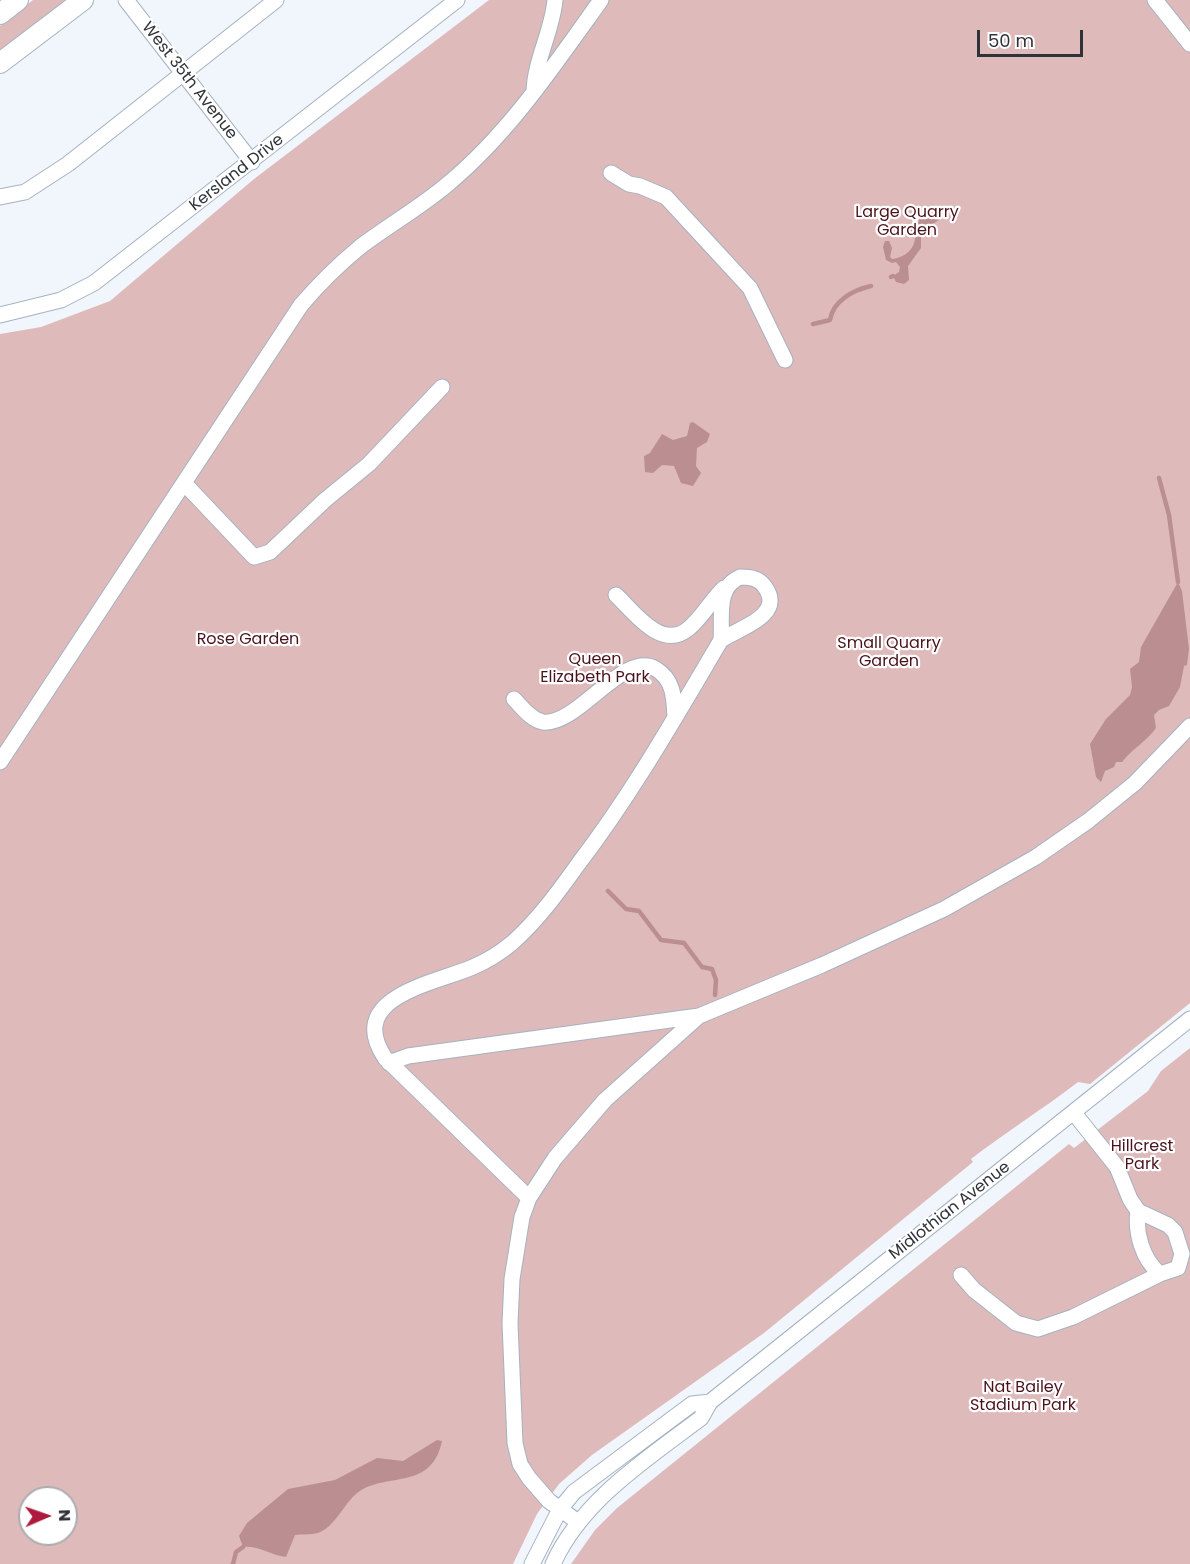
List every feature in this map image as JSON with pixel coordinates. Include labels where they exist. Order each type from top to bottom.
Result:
[{"type":"main road","points":[[0,14],[18,0]]},
{"type":"main road","points":[[0,63],[83,0]]},
{"type":"street","name":"West 35th Avenue","points":[[126,0],[252,162]]},
{"type":"street","points":[[0,197],[25,192],[68,164],[276,0]]},
{"type":"street","name":"Kersland Drive","points":[[0,315],[61,300],[94,283],[457,0]]},
{"type":"street","points":[[534,91],[535,72],[551,30],[555,0]]},
{"type":"street","points":[[0,762],[301,305],[327,275],[360,247],[450,183],[493,140],[534,91],[601,0]]},
{"type":"street","points":[[1155,0],[1190,44]]},
{"type":"street","points":[[611,173],[629,184],[666,197],[750,288],[785,360]]},
{"type":"street","points":[[183,483],[254,557],[270,552],[325,500],[369,464],[442,387]]},
{"type":"street","points":[[616,595],[652,630],[673,635],[687,630],[711,600],[740,577],[756,579],[767,590],[769,605],[761,619],[721,640]]},
{"type":"street","points":[[529,1198],[389,1063],[376,1044],[373,1031],[376,1019],[385,1005],[403,994],[474,967],[492,957],[524,932],[607,826],[721,640],[722,600],[727,586]]},
{"type":"street","points":[[514,699],[530,716],[540,722],[551,722],[564,717],[628,670],[641,665],[652,667],[669,682],[674,693],[675,718]]},
{"type":"street","points":[[389,1063],[408,1056],[699,1016],[944,909],[1036,857],[1088,821],[1135,783],[1190,726]]},
{"type":"street","points":[[578,1522],[549,1501],[529,1478],[520,1464],[515,1443],[510,1323],[512,1280],[522,1217],[529,1198],[555,1158],[605,1100],[699,1016]]},
{"type":"street","name":"Midlothian Avenue","points":[[553,1564],[578,1522],[605,1494],[701,1418],[710,1402],[1190,1019]]},
{"type":"street","points":[[961,1275],[989,1303],[1016,1323],[1038,1329],[1073,1317],[1160,1274],[1178,1268],[1182,1254],[1175,1232],[1168,1225],[1138,1210],[1130,1199],[1117,1167],[1074,1113]]},
{"type":"street","points":[[1138,1210],[1136,1228],[1149,1262],[1160,1274]]},
{"type":"street","name":"Midlothian Avenue","points":[[532,1564],[560,1509],[574,1492],[635,1444],[692,1404],[710,1402]]},
{"type":"green space","points":[[33,0],[69,0],[0,53],[0,26]]},
{"type":"green space","name":"Queen Elizabeth Park","points":[[489,0],[1190,0],[1190,1003],[1090,1084],[1078,1082],[971,1159],[973,1162],[764,1333],[592,1455],[559,1484],[537,1514],[513,1564],[0,1564],[0,334],[41,327],[110,301],[254,179]]},
{"type":"green space","name":"Nat Bailey Stadium Park","points":[[1190,1048],[1190,1564],[571,1564],[595,1530],[617,1508],[1069,1144],[1074,1148],[1148,1091],[1161,1071]]},
{"type":"shaded area","points":[[921,216],[939,220],[921,231],[921,248],[908,266],[909,280],[904,284],[896,282],[893,276],[899,272],[900,267],[896,262],[886,260],[883,247],[885,241],[889,241],[892,248],[890,257],[892,259],[905,255],[914,245],[915,240],[915,235],[910,230],[916,227]]},
{"type":"shaded area","points":[[693,422],[710,434],[707,442],[697,448],[696,466],[701,473],[693,486],[681,483],[674,466],[662,465],[653,473],[645,472],[644,456],[650,453],[662,434],[673,440],[687,436],[690,423]]},
{"type":"shaded area","points":[[1178,582],[1182,591],[1189,649],[1180,687],[1169,706],[1154,715],[1156,728],[1152,733],[1122,762],[1116,762],[1114,767],[1105,771],[1101,782],[1096,777],[1090,744],[1106,719],[1130,695],[1132,687],[1130,669],[1139,662],[1141,647]]},
{"type":"shaded area","points":[[437,1440],[442,1441],[437,1456],[430,1466],[411,1476],[377,1484],[358,1492],[325,1529],[315,1534],[295,1535],[286,1557],[254,1547],[243,1547],[239,1536],[247,1523],[288,1489],[335,1480],[377,1458],[403,1461]]},
{"type":"waterway","points":[[813,324],[830,320],[835,307],[845,297],[871,286]]},
{"type":"waterway","points":[[1159,478],[1169,515],[1178,582]]},
{"type":"waterway","points":[[608,891],[626,909],[639,911],[661,940],[684,943],[702,967],[712,969],[716,980],[715,995]]},
{"type":"waterway","points":[[233,1564],[236,1552],[243,1547]]},
{"type":"park label","name":"Large Quarry Garden","points":[[907,222]]},
{"type":"park label","name":"Rose Garden","points":[[248,640]]},
{"type":"park label","name":"Small Quarry Garden","points":[[889,653]]},
{"type":"park label","name":"Hillcrest Park","points":[[1142,1156]]}]
